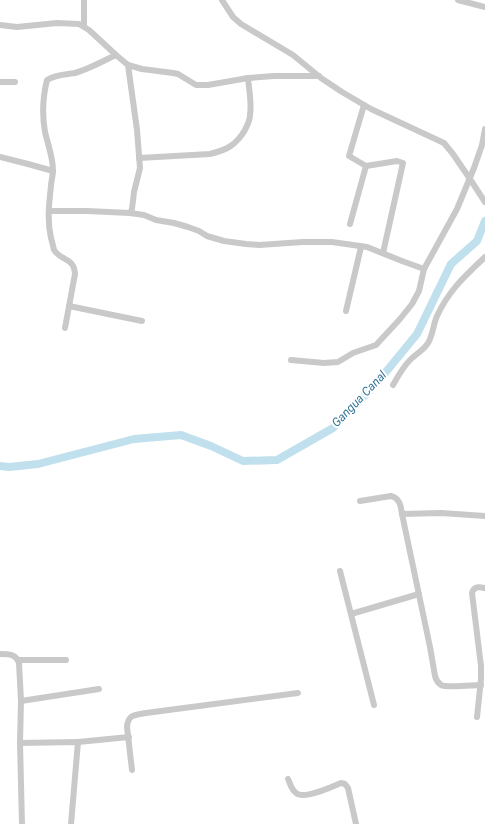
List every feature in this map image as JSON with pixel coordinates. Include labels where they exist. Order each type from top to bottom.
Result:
[{"type":"street","points":[[84,0],[84,26]]},
{"type":"street","points":[[222,0],[233,17],[241,24],[293,55],[318,76],[342,92],[444,143],[485,202]]},
{"type":"street","points":[[458,0],[485,7]]},
{"type":"street","points":[[0,25],[28,26],[57,23],[84,26],[128,65],[142,69],[173,73],[199,86],[248,78],[274,76],[318,76]]},
{"type":"street","points":[[65,328],[75,274],[72,264],[55,250],[50,236],[49,211],[53,171],[44,121],[47,80],[53,76],[92,67],[116,55]]},
{"type":"street","points":[[128,65],[137,130],[140,168],[130,213]]},
{"type":"street","points":[[139,158],[210,154],[220,152],[235,144],[243,133],[250,116],[248,78]]},
{"type":"street","points":[[0,82],[15,82]]},
{"type":"street","points":[[364,104],[349,156],[366,166],[397,161],[402,163],[383,253]]},
{"type":"street","points":[[292,360],[324,363],[338,362],[353,353],[376,345],[400,319],[412,304],[419,291],[424,269],[457,209],[482,145],[485,128]]},
{"type":"street","points":[[0,157],[53,171]]},
{"type":"street","points":[[350,224],[366,166]]},
{"type":"street","points":[[49,211],[130,213],[188,227],[224,241],[260,245],[302,242],[332,242],[361,246],[424,269]]},
{"type":"street","points":[[346,311],[361,246]]},
{"type":"street","points":[[393,385],[404,366],[422,350],[429,341],[437,316],[459,281],[485,257]]},
{"type":"street","points":[[69,306],[142,322]]},
{"type":"street","points":[[360,501],[391,496],[394,496],[398,500],[437,681],[439,684],[446,686],[481,685]]},
{"type":"street","points":[[402,514],[441,513],[485,516]]},
{"type":"street","points":[[340,571],[374,705]]},
{"type":"street","points":[[477,718],[482,698],[480,659],[472,593],[474,588],[485,588]]},
{"type":"street","points":[[351,614],[419,594]]},
{"type":"street","points":[[0,654],[13,655],[18,660],[21,701],[20,743],[22,824]]},
{"type":"street","points":[[18,660],[66,660]]},
{"type":"street","points":[[21,701],[99,689]]},
{"type":"street","points":[[132,770],[128,737],[129,718],[136,715],[298,693]]},
{"type":"street","points":[[20,743],[78,742],[128,737]]},
{"type":"street","points":[[71,824],[78,742]]},
{"type":"street","points":[[288,778],[292,788],[300,795],[310,794],[341,783],[345,784],[348,788],[356,824]]},
{"type":"waterway","name":"Gangua Canal","points":[[0,466],[9,467],[38,464],[134,439],[181,435],[211,446],[243,461],[277,460],[333,428],[376,384],[417,334],[451,264],[477,241],[485,221]]}]
